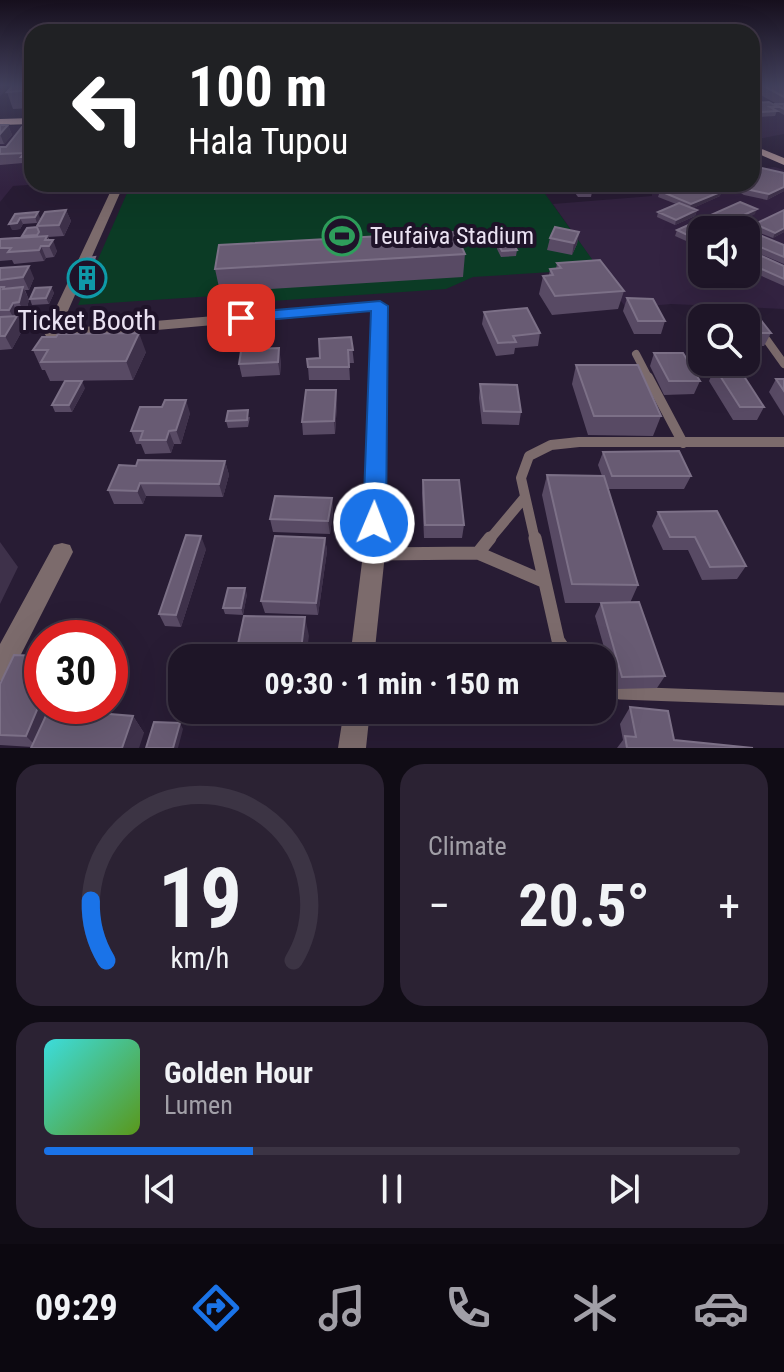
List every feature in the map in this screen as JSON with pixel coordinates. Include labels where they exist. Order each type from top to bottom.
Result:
[{"type":"main road","points":[[0,122],[24,121]]},
{"type":"main road","points":[[760,152],[784,162]]},
{"type":"street","points":[[115,192],[51,333],[380,306],[374,554],[364,644]]},
{"type":"street","points":[[0,669],[62,552]]},
{"type":"street","points":[[352,748],[355,724]]},
{"type":"lane","points":[[764,336],[784,364]]},
{"type":"lane","points":[[636,354],[683,443]]},
{"type":"lane","points":[[561,644],[543,581],[521,478],[529,456],[551,445],[784,442]]},
{"type":"lane","points":[[478,553],[525,497]]},
{"type":"lane","points":[[374,554],[478,553],[543,581]]},
{"type":"lane","points":[[616,691],[784,699]]},
{"type":"shaded area","points":[[760,120],[784,120],[784,134],[760,138]]},
{"type":"shaded area","points":[[24,125],[24,185],[13,186],[0,202],[0,126]]},
{"type":"shaded area","points":[[760,168],[784,170],[784,309],[760,308],[760,304],[671,304],[626,308],[553,204],[652,196],[652,192],[760,192]]},
{"type":"green space","name":"Teufaiva Stadium","points":[[127,192],[544,192],[599,269],[473,277],[446,289],[244,303],[229,295],[78,305]]},
{"type":"building","points":[[22,127],[24,153],[0,154],[0,147],[6,147]]},
{"type":"building","points":[[760,168],[784,173],[784,187],[769,194],[760,192]]},
{"type":"building","points":[[662,192],[721,192],[691,204]]},
{"type":"building","points":[[740,202],[757,209],[742,216],[708,216]]},
{"type":"building","points":[[679,203],[697,210],[676,220],[658,212]]},
{"type":"building","points":[[66,210],[59,225],[37,226],[45,212]]},
{"type":"building","points":[[784,210],[784,228],[775,233],[760,226],[760,222]]},
{"type":"building","points":[[38,212],[35,217],[20,218],[17,223],[9,224],[15,214]]},
{"type":"building","points":[[688,225],[688,235],[677,230]]},
{"type":"building","points":[[37,227],[37,235],[22,236],[27,228]]},
{"type":"building","points":[[555,227],[579,232],[574,243],[550,238]]},
{"type":"building","points":[[455,232],[465,254],[215,269],[219,245]]},
{"type":"building","points":[[760,235],[784,245],[784,257],[760,247]]},
{"type":"building","points":[[47,236],[45,240],[53,240],[49,246],[41,246],[39,250],[8,252],[11,248],[0,248],[0,239]]},
{"type":"building","points":[[513,243],[517,250],[502,251],[498,244]]},
{"type":"building","points":[[760,255],[784,266],[784,279],[760,268]]},
{"type":"building","points":[[95,257],[83,285],[75,286],[87,258]]},
{"type":"building","points":[[600,260],[624,291],[555,296],[543,276],[553,275],[550,269],[561,268],[557,263]]},
{"type":"building","points":[[29,266],[23,277],[0,280],[0,268]]},
{"type":"building","points":[[0,287],[23,287],[19,302],[13,303],[9,310],[0,310]]},
{"type":"building","points":[[51,287],[46,298],[30,299],[35,288]]},
{"type":"building","points":[[627,298],[653,299],[665,321],[638,321]]},
{"type":"building","points":[[527,308],[540,333],[513,336],[516,342],[498,343],[484,312]]},
{"type":"building","points":[[17,316],[5,336],[0,336],[0,317]]},
{"type":"building","points":[[760,319],[771,333],[760,333]]},
{"type":"building","points":[[139,333],[126,361],[41,362],[48,350],[33,350],[42,337],[56,337],[58,334]]},
{"type":"building","points":[[351,337],[353,350],[348,350],[349,367],[308,367],[307,359],[320,358],[319,339]]},
{"type":"building","points":[[253,344],[252,349],[279,348],[278,362],[239,364],[242,345]]},
{"type":"building","points":[[654,353],[683,353],[688,361],[688,376],[697,376],[700,381],[669,381]]},
{"type":"building","points":[[576,365],[638,365],[661,416],[594,416]]},
{"type":"building","points":[[720,376],[744,376],[764,407],[740,407]]},
{"type":"building","points":[[776,379],[784,379],[784,391]]},
{"type":"building","points":[[65,381],[82,381],[69,405],[52,405]]},
{"type":"building","points":[[480,384],[517,385],[521,412],[484,411]]},
{"type":"building","points":[[306,390],[336,390],[334,421],[302,422]]},
{"type":"building","points":[[165,400],[186,400],[176,430],[169,431],[166,440],[140,440],[143,431],[131,431],[140,407],[162,407]]},
{"type":"building","points":[[248,410],[247,420],[226,421],[228,411]]},
{"type":"building","points":[[679,451],[691,476],[612,476],[603,452]]},
{"type":"building","points":[[138,460],[225,461],[219,484],[140,483],[137,491],[108,490],[119,465],[136,466]]},
{"type":"building","points":[[547,475],[604,476],[638,585],[572,584]]},
{"type":"building","points":[[423,480],[459,480],[464,525],[425,525]]},
{"type":"building","points":[[275,496],[332,498],[328,521],[270,519]]},
{"type":"building","points":[[717,511],[746,566],[710,567],[695,537],[670,537],[658,512]]},
{"type":"building","points":[[186,535],[201,536],[176,615],[159,614]]},
{"type":"building","points":[[275,536],[325,538],[316,603],[261,601]]},
{"type":"building","points":[[228,588],[245,588],[241,608],[223,608]]},
{"type":"building","points":[[639,602],[665,676],[622,677],[616,644],[613,644],[601,603]]},
{"type":"building","points":[[244,616],[305,617],[302,644],[238,644]]},
{"type":"building","points":[[14,655],[24,655],[24,724],[31,724],[26,736],[0,735],[0,684]]},
{"type":"building","points":[[630,707],[668,711],[674,740],[753,748],[627,748],[625,736],[636,737]]},
{"type":"building","points":[[128,716],[133,716],[122,748],[31,748],[42,724],[128,724]]},
{"type":"building","points":[[154,722],[180,724],[173,748],[146,748]]},
{"type":"place","name":"Teufaiva Stadium","points":[[342,236]]},
{"type":"place","name":"Ticket Booth","points":[[87,278]]},
{"type":"route","points":[[241,318],[380,306],[374,523]]}]
